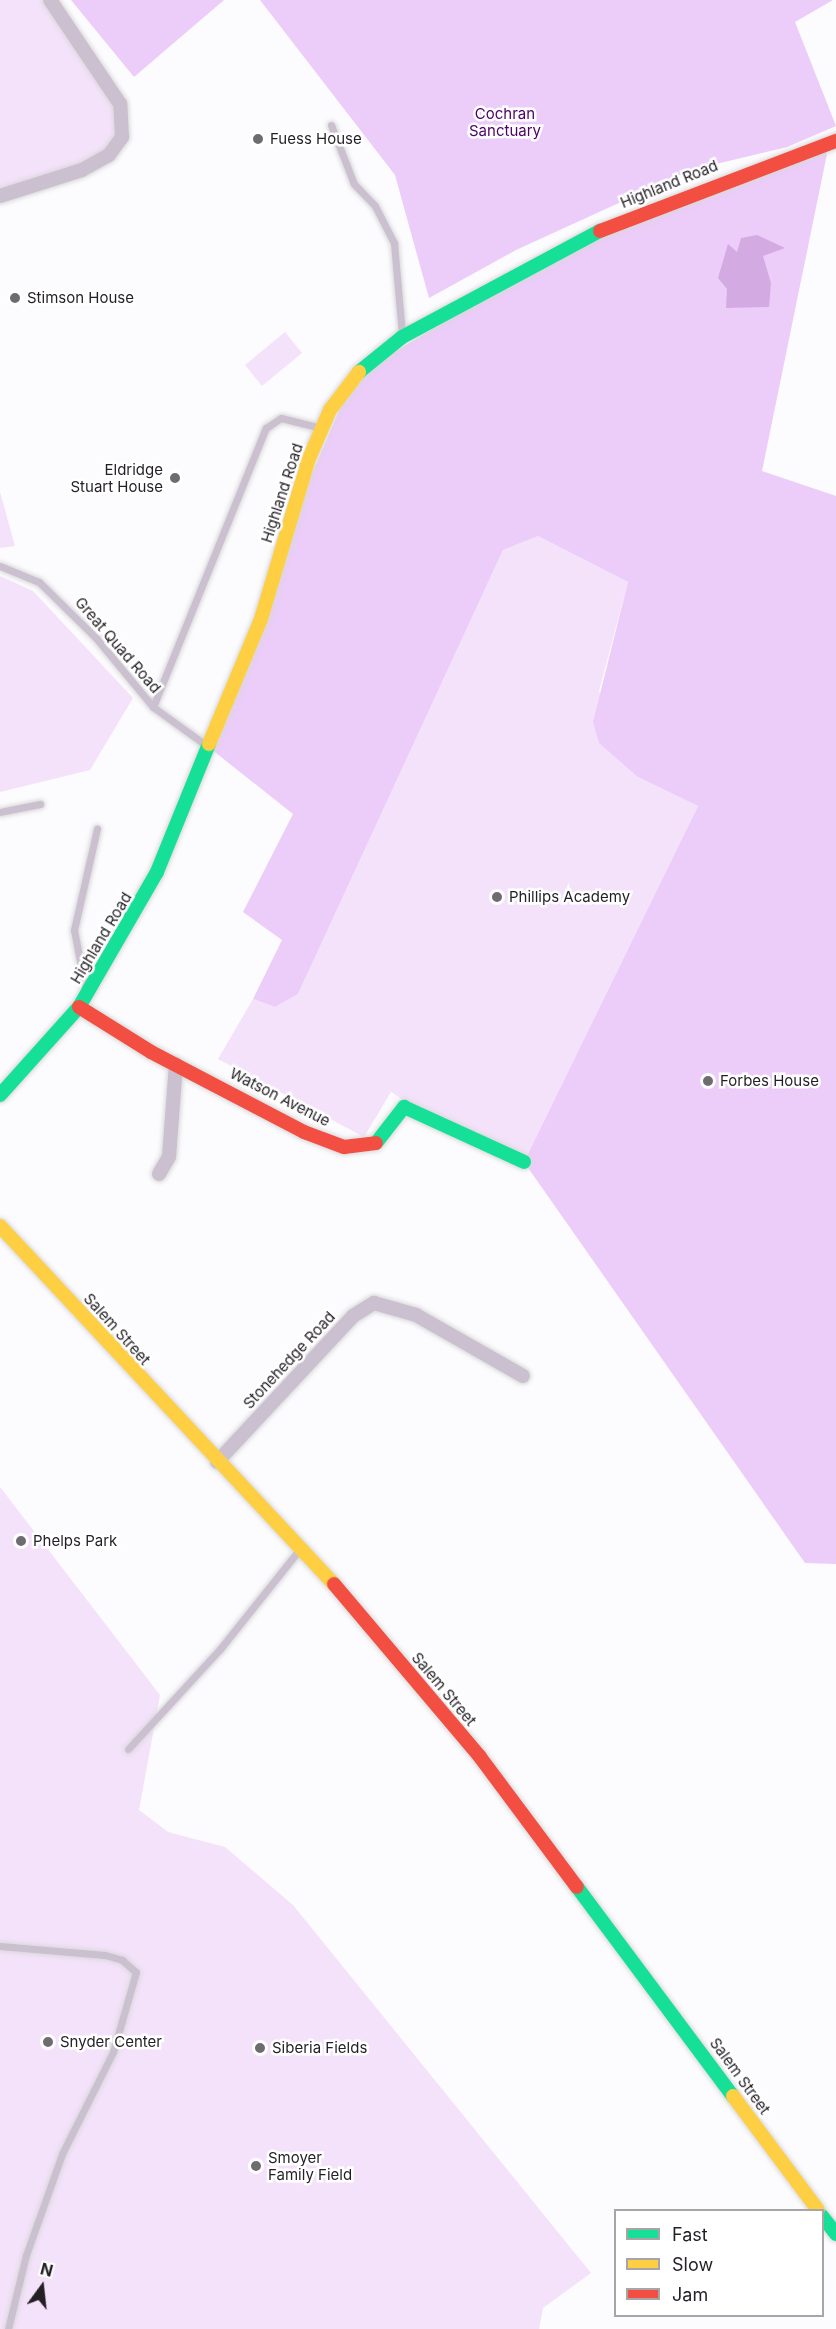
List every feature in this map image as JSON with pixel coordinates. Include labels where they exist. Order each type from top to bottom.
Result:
[{"type":"street","points":[[0,196],[82,170],[109,155],[122,137],[120,104],[50,0]]},
{"type":"street","name":"Highland Road","points":[[0,1095],[79,1007],[140,905],[211,749],[261,619],[322,428],[354,376],[402,337],[591,235],[666,202],[836,141]]},
{"type":"street","name":"Watson Avenue","points":[[79,1007],[176,1064],[304,1132],[344,1147],[367,1148],[383,1140],[404,1107],[524,1162]]},
{"type":"street","points":[[159,1174],[169,1157],[176,1064]]},
{"type":"street","name":"Salem Street","points":[[0,1226],[217,1462],[301,1548],[480,1757],[818,2209]]},
{"type":"street","name":"Stonehedge Road","points":[[217,1462],[353,1316],[374,1303],[416,1315],[523,1376]]},
{"type":"street","points":[[824,2219],[836,2234]]},
{"type":"lane","points":[[331,125],[354,184],[375,206],[394,243],[402,337]]},
{"type":"lane","points":[[153,707],[266,428],[281,418],[322,428]]},
{"type":"lane","name":"Great Quad Road","points":[[0,566],[39,582],[64,604],[153,707],[211,749]]},
{"type":"lane","points":[[0,812],[40,804]]},
{"type":"lane","points":[[87,993],[75,957],[74,930],[97,829]]},
{"type":"lane","points":[[128,1749],[220,1649],[301,1548]]},
{"type":"lane","points":[[0,1946],[122,1960],[136,1972],[131,2002],[63,2154],[26,2255],[8,2329]]},
{"type":"shaded area","points":[[0,0],[50,0],[120,104],[122,137],[109,155],[0,196]]},
{"type":"shaded area","points":[[757,235],[785,248],[763,256],[771,283],[769,307],[726,308],[727,289],[718,278],[728,244],[737,252],[741,238]]},
{"type":"shaded area","points":[[285,332],[302,353],[262,386],[245,365]]},
{"type":"shaded area","points":[[0,492],[15,546],[0,548]]},
{"type":"shaded area","points":[[538,536],[628,582],[599,691],[638,777],[698,806],[524,1162],[435,1120],[391,1092],[364,1137],[218,1059],[253,999],[275,1007],[298,994],[503,550]]},
{"type":"shaded area","points":[[0,576],[33,591],[133,698],[90,770],[0,792]]},
{"type":"shaded area","name":"Siberia Fields","points":[[0,1487],[160,1695],[139,1810],[168,1832],[225,1847],[293,1905],[591,2273],[543,2308],[539,2329],[0,2329]]},
{"type":"green space","points":[[71,0],[224,0],[134,77]]},
{"type":"green space","name":"Cochran Sanctuary","points":[[260,0],[833,0],[795,22],[836,126],[787,147],[691,170],[516,250],[429,298],[395,175]]},
{"type":"green space","points":[[829,144],[762,471],[836,496],[836,1564],[805,1563],[524,1162],[698,806],[638,777],[599,743],[593,722],[628,582],[538,536],[503,550],[298,994],[275,1007],[253,999],[282,940],[243,912],[293,814],[211,749],[284,538],[354,376],[591,235]]},
{"type":"traffic: fast","points":[[359,372],[402,337],[600,231]]},
{"type":"traffic: fast","points":[[0,1095],[79,1007],[157,872],[209,744]]},
{"type":"traffic: fast","points":[[376,1143],[404,1107],[524,1162]]},
{"type":"traffic: fast","points":[[577,1887],[733,2096]]},
{"type":"traffic: fast","points":[[824,2219],[836,2234]]},
{"type":"traffic: slow","points":[[209,744],[261,619],[308,461],[330,410],[359,372]]},
{"type":"traffic: slow","points":[[0,1226],[334,1584]]},
{"type":"traffic: slow","points":[[733,2096],[817,2209]]},
{"type":"traffic: jam","points":[[600,231],[836,141]]},
{"type":"traffic: jam","points":[[79,1007],[151,1052],[304,1132],[344,1147],[376,1143]]},
{"type":"traffic: jam","points":[[334,1584],[480,1757],[577,1887]]},
{"type":"place","name":"Fuess House","points":[[258,139]]},
{"type":"place","name":"Stimson House","points":[[15,298]]},
{"type":"place","name":"Eldridge Stuart House","points":[[175,478]]},
{"type":"place","name":"Phillips Academy","points":[[497,897]]},
{"type":"place","name":"Forbes House","points":[[708,1081]]},
{"type":"place","name":"Phelps Park","points":[[21,1541]]},
{"type":"place","name":"Snyder Center","points":[[48,2042]]},
{"type":"place","name":"Siberia Fields","points":[[260,2048]]},
{"type":"place","name":"Smoyer Family Field","points":[[256,2166]]}]
